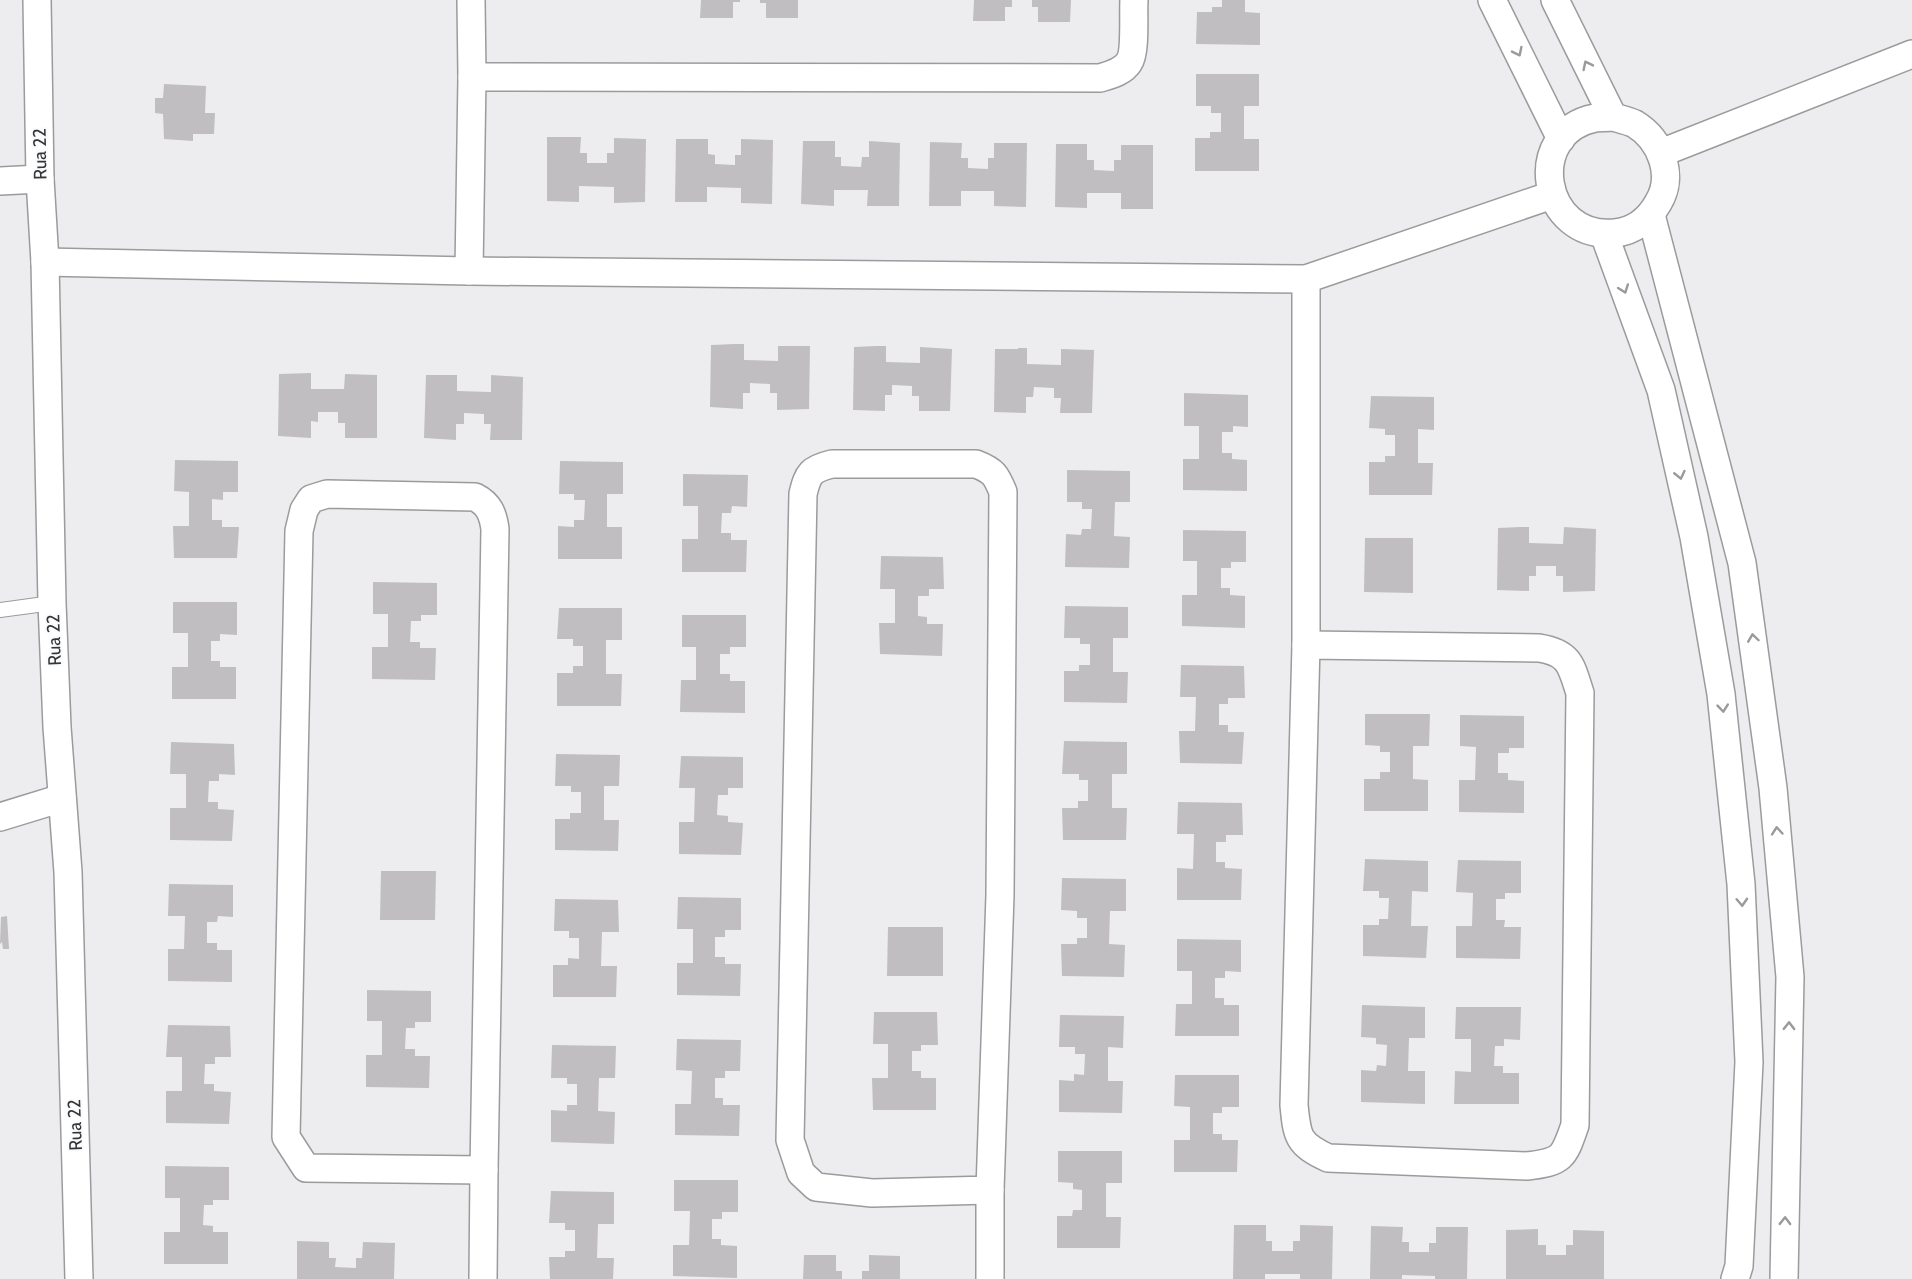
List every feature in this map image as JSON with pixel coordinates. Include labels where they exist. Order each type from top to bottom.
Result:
[{"type":"street","name":"Rua 22","points":[[38,0],[40,179],[45,262],[52,603],[68,872],[79,1279]]},
{"type":"street","points":[[469,271],[471,0]]},
{"type":"street","points":[[472,77],[1100,78],[1117,73],[1130,62],[1134,0]]},
{"type":"street","points":[[1492,0],[1561,139]]},
{"type":"street","points":[[1555,0],[1613,117]]},
{"type":"street","points":[[1661,153],[1912,54]]},
{"type":"street","points":[[1613,117],[1634,123],[1650,136],[1661,153],[1666,174],[1663,196],[1651,215],[1638,226],[1622,232],[1604,234],[1582,229],[1563,215],[1552,195],[1548,176],[1551,157],[1561,139],[1576,126],[1594,118],[1613,117]]},
{"type":"street","points":[[0,182],[40,179]]},
{"type":"street","points":[[45,262],[469,271],[1305,279],[1552,195]]},
{"type":"street","points":[[1651,215],[1742,564],[1773,788],[1790,977],[1784,1279]]},
{"type":"street","points":[[1604,234],[1661,390],[1694,537],[1721,694],[1741,884],[1749,1062],[1739,1266],[1735,1279]]},
{"type":"street","points":[[1305,279],[1305,645],[1294,1105],[1297,1131],[1307,1148],[1328,1158],[1527,1166],[1551,1163],[1566,1152],[1575,1125],[1580,693],[1574,674],[1566,658],[1555,651],[1539,648],[1305,645]]},
{"type":"street","points":[[990,1190],[872,1192],[816,1187],[801,1173],[789,1140],[803,494],[807,477],[816,468],[832,464],[976,464],[992,470],[1003,492],[1000,895],[990,1190],[990,1279]]},
{"type":"street","points":[[483,1279],[495,529],[493,514],[484,502],[474,497],[327,494],[311,499],[304,510],[299,531],[286,1137],[306,1168],[484,1170]]},
{"type":"street","points":[[0,817],[62,798]]},
{"type":"lane","points":[[0,610],[52,603]]},
{"type":"building","points":[[701,0],[740,0],[740,2],[733,2],[733,18],[700,18]]},
{"type":"building","points":[[760,0],[798,0],[798,18],[766,18],[766,3],[760,3]]},
{"type":"building","points":[[974,0],[1012,0],[1012,7],[1005,7],[1005,21],[973,21]]},
{"type":"building","points":[[1032,0],[1071,0],[1070,22],[1038,22],[1038,7],[1032,7]]},
{"type":"building","points":[[1222,0],[1245,0],[1245,12],[1260,13],[1260,45],[1196,44],[1197,12],[1212,12],[1212,7],[1222,7]]},
{"type":"building","points":[[1196,74],[1259,74],[1259,106],[1244,106],[1244,139],[1259,139],[1259,171],[1195,171],[1195,138],[1210,138],[1210,132],[1221,132],[1221,113],[1211,113],[1211,106],[1196,106]]},
{"type":"building","points":[[164,84],[206,86],[205,113],[215,113],[214,134],[193,134],[193,141],[164,139],[163,114],[155,113],[155,98],[163,98]]},
{"type":"building","points":[[547,137],[581,137],[580,153],[587,153],[587,163],[607,163],[607,153],[614,153],[614,138],[646,139],[645,202],[614,203],[614,187],[579,186],[579,202],[547,201]]},
{"type":"building","points":[[676,139],[708,139],[708,154],[715,155],[715,164],[735,165],[735,155],[741,155],[741,139],[773,140],[772,204],[741,203],[741,188],[707,187],[707,202],[675,202]]},
{"type":"building","points":[[803,141],[835,141],[835,157],[841,157],[841,166],[861,167],[862,157],[869,157],[869,141],[900,143],[899,206],[867,206],[868,190],[834,190],[834,206],[801,204]]},
{"type":"building","points":[[930,142],[962,143],[961,158],[968,158],[968,168],[988,169],[988,158],[994,158],[994,143],[1027,143],[1026,207],[994,206],[994,191],[961,191],[961,206],[929,206]]},
{"type":"building","points":[[1056,144],[1087,144],[1087,160],[1094,160],[1094,170],[1114,171],[1114,160],[1121,160],[1121,145],[1153,145],[1153,209],[1121,209],[1121,193],[1087,193],[1087,208],[1055,207]]},
{"type":"building","points":[[744,344],[744,360],[778,361],[778,346],[810,346],[809,409],[777,410],[777,393],[770,393],[770,384],[750,383],[750,393],[743,393],[743,409],[710,407],[711,345]]},
{"type":"building","points":[[886,346],[886,362],[920,363],[920,347],[952,349],[950,411],[919,411],[919,396],[912,396],[912,386],[892,385],[892,395],[885,395],[885,411],[853,410],[854,347]]},
{"type":"building","points":[[1027,348],[1027,364],[1061,365],[1061,349],[1094,350],[1092,413],[1060,413],[1061,398],[1054,398],[1054,388],[1034,387],[1033,397],[1026,397],[1026,413],[994,412],[995,349]]},
{"type":"building","points":[[311,373],[311,389],[344,389],[345,374],[377,375],[377,438],[345,438],[345,423],[338,423],[338,412],[318,412],[318,422],[311,421],[311,438],[278,436],[279,374]]},
{"type":"building","points":[[426,375],[457,375],[457,391],[491,392],[491,375],[523,377],[522,440],[490,440],[491,424],[484,424],[484,414],[464,413],[464,424],[456,424],[456,440],[424,438]]},
{"type":"building","points":[[1184,393],[1248,395],[1248,427],[1233,426],[1233,432],[1222,432],[1222,453],[1232,453],[1232,459],[1247,460],[1247,491],[1183,490],[1183,459],[1199,459],[1199,426],[1184,426]]},
{"type":"building","points":[[1371,396],[1434,397],[1434,430],[1418,429],[1418,463],[1433,463],[1432,495],[1369,495],[1369,462],[1385,462],[1385,456],[1395,456],[1395,435],[1385,435],[1385,429],[1369,428]]},
{"type":"building","points":[[175,460],[238,461],[238,492],[223,492],[223,500],[212,499],[212,520],[222,520],[222,527],[239,527],[237,558],[174,558],[173,526],[189,526],[189,492],[174,491]]},
{"type":"building","points":[[560,461],[623,462],[623,494],[607,494],[607,527],[622,527],[622,559],[558,559],[558,526],[574,527],[574,520],[584,520],[585,500],[574,500],[574,494],[559,494]]},
{"type":"building","points":[[1067,470],[1130,471],[1130,502],[1115,502],[1114,536],[1130,537],[1129,568],[1065,567],[1066,534],[1081,535],[1082,529],[1091,529],[1092,509],[1082,509],[1082,502],[1067,502]]},
{"type":"building","points":[[683,474],[748,475],[747,507],[732,506],[731,513],[722,513],[721,533],[731,533],[731,540],[747,540],[746,572],[682,572],[682,539],[698,539],[698,506],[683,506]]},
{"type":"building","points":[[1529,527],[1529,543],[1563,544],[1564,527],[1596,529],[1595,591],[1563,592],[1563,576],[1556,576],[1556,566],[1536,566],[1536,576],[1529,576],[1529,591],[1497,590],[1498,528]]},
{"type":"building","points":[[1183,530],[1246,531],[1246,562],[1231,562],[1231,568],[1221,568],[1221,588],[1230,588],[1230,595],[1245,596],[1245,628],[1182,626],[1182,595],[1197,595],[1197,561],[1183,561]]},
{"type":"building","points":[[1365,538],[1413,538],[1413,593],[1364,592]]},
{"type":"building","points":[[881,556],[943,557],[944,589],[929,589],[929,596],[918,596],[918,616],[927,617],[927,624],[943,624],[942,656],[880,654],[879,623],[895,623],[895,589],[880,589]]},
{"type":"building","points":[[373,582],[437,583],[437,615],[421,615],[421,621],[411,621],[410,642],[420,642],[420,648],[436,648],[435,680],[372,679],[372,647],[388,647],[388,614],[373,614]]},
{"type":"building","points":[[173,602],[237,602],[237,635],[220,634],[220,641],[211,641],[211,661],[220,661],[220,667],[236,667],[236,699],[172,699],[172,667],[188,667],[188,633],[173,633]]},
{"type":"building","points":[[1065,606],[1128,607],[1128,638],[1113,638],[1113,672],[1128,672],[1127,703],[1064,702],[1064,671],[1079,671],[1079,665],[1090,665],[1090,644],[1080,644],[1080,638],[1064,638]]},
{"type":"building","points":[[559,608],[622,608],[622,640],[606,640],[606,674],[622,674],[621,706],[557,706],[557,673],[573,673],[573,666],[583,666],[583,646],[573,646],[573,639],[557,639]]},
{"type":"building","points":[[682,615],[746,615],[746,647],[730,647],[730,654],[720,654],[720,674],[730,674],[730,681],[745,681],[745,713],[680,712],[681,680],[696,680],[696,647],[682,647]]},
{"type":"building","points":[[1181,665],[1244,666],[1245,698],[1228,698],[1228,704],[1219,704],[1219,725],[1228,725],[1228,732],[1244,732],[1242,764],[1180,763],[1179,731],[1195,731],[1196,697],[1180,697]]},
{"type":"building","points":[[1365,714],[1430,714],[1429,746],[1413,746],[1413,779],[1428,780],[1428,811],[1364,811],[1364,779],[1380,779],[1380,772],[1390,772],[1390,752],[1380,752],[1380,746],[1365,745]]},
{"type":"building","points":[[1460,715],[1524,716],[1524,748],[1509,748],[1509,753],[1498,753],[1498,773],[1508,773],[1508,780],[1524,781],[1524,813],[1459,812],[1459,780],[1475,780],[1476,747],[1460,746]]},
{"type":"building","points":[[1064,741],[1127,742],[1127,774],[1112,774],[1112,808],[1127,808],[1126,840],[1063,840],[1062,808],[1078,808],[1078,801],[1088,801],[1088,780],[1079,780],[1079,774],[1062,774]]},
{"type":"building","points":[[171,742],[234,744],[235,775],[219,774],[219,781],[209,781],[208,802],[218,802],[218,809],[234,810],[232,841],[170,840],[170,808],[186,808],[186,774],[170,774]]},
{"type":"building","points":[[556,754],[620,755],[619,786],[604,786],[604,820],[619,820],[618,851],[555,850],[555,819],[570,819],[570,813],[581,813],[581,792],[571,792],[571,786],[555,786]]},
{"type":"building","points":[[681,756],[743,757],[743,788],[728,788],[728,795],[718,795],[717,815],[728,816],[728,822],[743,823],[741,855],[679,854],[679,822],[694,822],[695,788],[679,788]]},
{"type":"building","points":[[1178,802],[1242,803],[1243,835],[1226,835],[1226,842],[1216,842],[1216,862],[1225,862],[1225,868],[1242,869],[1241,900],[1177,900],[1177,868],[1193,869],[1194,834],[1177,834]]},
{"type":"building","points":[[1365,859],[1428,861],[1428,892],[1412,891],[1411,926],[1428,926],[1426,958],[1363,956],[1363,925],[1379,925],[1379,919],[1388,919],[1389,898],[1379,898],[1379,891],[1363,891]]},
{"type":"building","points":[[1458,860],[1521,861],[1521,893],[1505,893],[1505,899],[1496,899],[1496,920],[1505,920],[1504,927],[1521,927],[1520,959],[1456,958],[1456,926],[1472,926],[1473,893],[1456,892]]},
{"type":"building","points":[[381,871],[436,871],[435,920],[380,920]]},
{"type":"building","points":[[1062,878],[1126,879],[1126,911],[1110,911],[1109,944],[1125,945],[1124,977],[1062,976],[1061,944],[1077,944],[1077,938],[1087,938],[1087,918],[1077,918],[1077,911],[1061,910]]},
{"type":"building","points":[[169,884],[233,885],[233,917],[218,916],[217,922],[207,922],[207,943],[217,943],[217,950],[232,950],[232,982],[168,981],[168,949],[184,949],[185,916],[168,916]]},
{"type":"building","points":[[678,897],[741,898],[741,930],[725,930],[725,937],[715,937],[715,957],[725,957],[725,964],[741,964],[740,996],[677,995],[677,963],[693,963],[693,929],[677,929]]},
{"type":"building","points":[[555,899],[618,900],[619,932],[602,932],[601,966],[617,966],[616,997],[553,997],[553,965],[568,965],[568,958],[579,959],[579,938],[569,938],[569,931],[554,931]]},
{"type":"building","points":[[7,916],[9,949],[3,949],[2,942],[0,944],[1,917]]},
{"type":"building","points":[[888,927],[943,927],[943,976],[887,976]]},
{"type":"building","points":[[1177,939],[1241,940],[1241,972],[1225,971],[1225,978],[1215,978],[1215,998],[1224,998],[1224,1005],[1239,1005],[1239,1036],[1175,1036],[1176,1004],[1192,1004],[1192,971],[1177,971]]},
{"type":"building","points":[[367,990],[431,991],[431,1022],[415,1022],[415,1028],[406,1028],[405,1049],[415,1049],[415,1056],[430,1056],[429,1088],[366,1087],[366,1055],[382,1055],[382,1021],[367,1021]]},
{"type":"building","points":[[1362,1005],[1425,1007],[1425,1038],[1409,1038],[1408,1071],[1425,1071],[1425,1104],[1361,1102],[1361,1070],[1376,1071],[1377,1065],[1386,1066],[1387,1045],[1376,1044],[1376,1038],[1361,1037]]},
{"type":"building","points":[[1456,1007],[1521,1007],[1520,1040],[1504,1039],[1504,1046],[1495,1046],[1494,1066],[1503,1066],[1503,1073],[1519,1073],[1519,1104],[1454,1104],[1455,1071],[1471,1072],[1471,1039],[1455,1039]]},
{"type":"building","points":[[874,1012],[937,1012],[938,1045],[921,1045],[921,1051],[912,1051],[912,1071],[921,1071],[921,1078],[936,1078],[936,1110],[873,1110],[872,1078],[888,1078],[888,1044],[873,1044]]},
{"type":"building","points":[[1060,1015],[1124,1016],[1123,1048],[1108,1047],[1108,1081],[1123,1081],[1122,1113],[1059,1112],[1059,1080],[1074,1081],[1074,1074],[1084,1075],[1085,1054],[1075,1054],[1075,1047],[1059,1047]]},
{"type":"building","points":[[168,1025],[230,1026],[231,1057],[215,1057],[215,1064],[205,1064],[204,1084],[214,1084],[214,1091],[231,1092],[229,1124],[166,1123],[166,1091],[182,1091],[182,1057],[166,1057]]},
{"type":"building","points":[[677,1039],[741,1040],[740,1071],[725,1071],[725,1078],[715,1078],[715,1098],[723,1098],[723,1105],[740,1105],[739,1136],[675,1135],[675,1104],[691,1104],[692,1071],[676,1070]]},
{"type":"building","points":[[552,1045],[616,1046],[615,1078],[599,1078],[598,1111],[615,1112],[614,1144],[551,1142],[551,1110],[567,1111],[567,1105],[577,1105],[577,1084],[567,1084],[567,1078],[551,1078]]},
{"type":"building","points":[[1175,1075],[1239,1075],[1239,1107],[1222,1107],[1222,1113],[1213,1113],[1213,1134],[1222,1134],[1222,1140],[1238,1140],[1237,1172],[1174,1172],[1174,1140],[1190,1140],[1190,1107],[1174,1106]]},
{"type":"building","points":[[1058,1151],[1122,1151],[1122,1183],[1106,1183],[1106,1217],[1121,1217],[1120,1248],[1057,1248],[1057,1216],[1072,1216],[1073,1210],[1082,1210],[1082,1190],[1073,1189],[1073,1183],[1058,1182]]},
{"type":"building","points":[[165,1166],[229,1167],[229,1200],[213,1200],[213,1205],[204,1205],[203,1225],[213,1226],[213,1232],[228,1232],[228,1264],[164,1264],[164,1232],[180,1232],[180,1198],[165,1198]]},
{"type":"building","points":[[674,1180],[738,1180],[738,1212],[722,1212],[722,1219],[712,1219],[712,1239],[721,1239],[721,1245],[737,1246],[737,1278],[673,1276],[673,1245],[689,1245],[690,1211],[674,1211]]},
{"type":"building","points":[[551,1191],[614,1192],[614,1224],[598,1224],[597,1258],[614,1258],[613,1279],[550,1279],[549,1257],[565,1257],[565,1251],[575,1251],[575,1230],[565,1230],[565,1223],[549,1223]]},
{"type":"building","points":[[1234,1225],[1266,1225],[1266,1241],[1272,1241],[1272,1251],[1293,1251],[1293,1241],[1300,1241],[1300,1225],[1333,1226],[1332,1279],[1300,1279],[1300,1274],[1265,1274],[1265,1279],[1233,1279]]},
{"type":"building","points":[[1371,1226],[1403,1227],[1402,1242],[1409,1242],[1409,1252],[1429,1252],[1429,1243],[1436,1243],[1436,1227],[1468,1227],[1467,1279],[1435,1279],[1435,1276],[1402,1275],[1402,1279],[1370,1279]]},
{"type":"building","points":[[1538,1229],[1538,1245],[1546,1245],[1546,1255],[1566,1255],[1566,1245],[1573,1245],[1573,1230],[1604,1231],[1604,1279],[1506,1279],[1506,1230]]},
{"type":"building","points":[[297,1241],[329,1242],[329,1258],[336,1258],[335,1267],[356,1268],[356,1258],[362,1258],[363,1242],[395,1243],[394,1279],[297,1279]]},
{"type":"building","points":[[804,1255],[836,1255],[836,1271],[842,1271],[842,1279],[803,1279]]},
{"type":"building","points":[[869,1255],[900,1256],[900,1279],[862,1279],[862,1271],[869,1271]]}]
